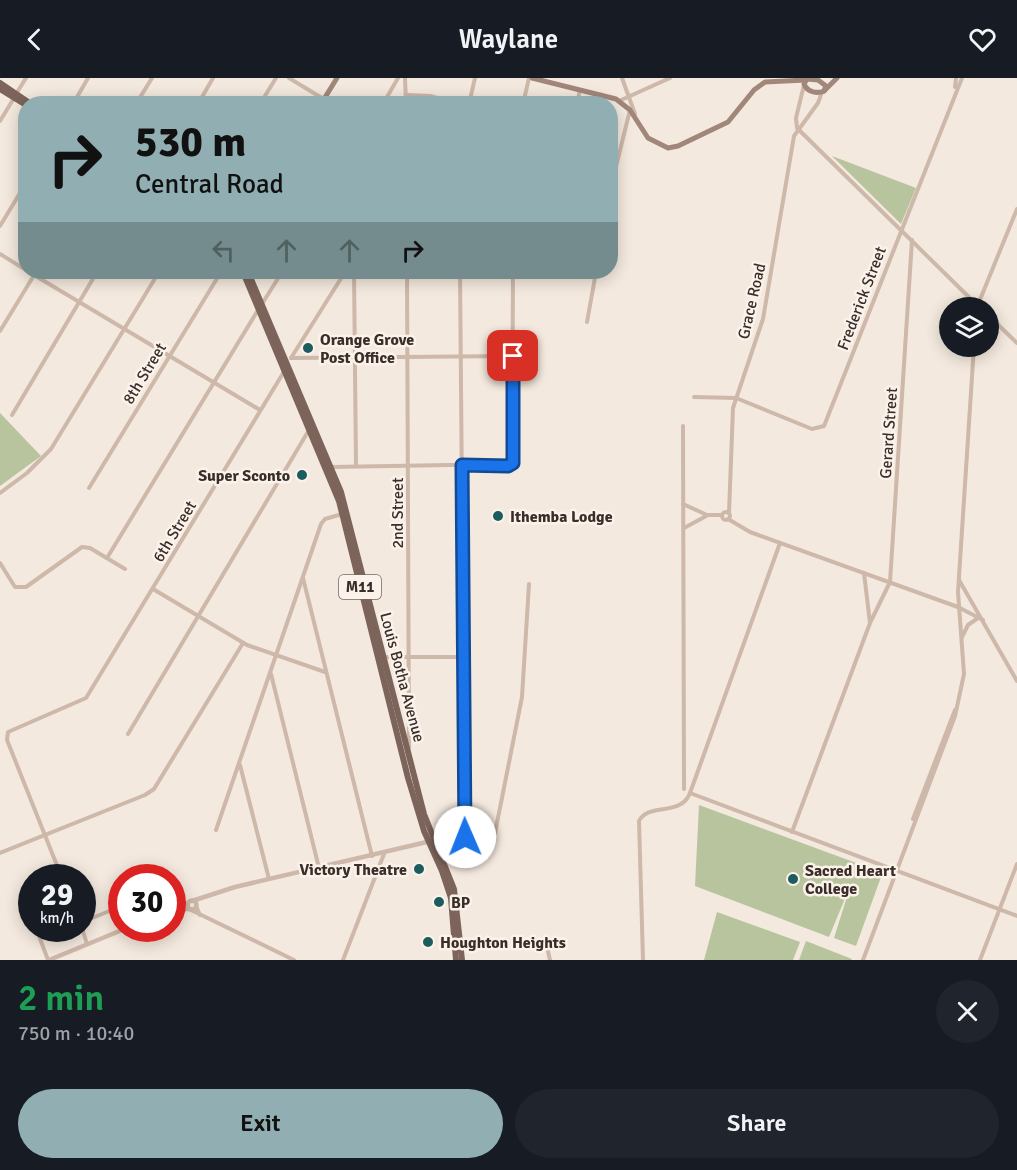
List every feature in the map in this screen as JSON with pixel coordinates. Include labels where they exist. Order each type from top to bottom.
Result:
[{"type":"main road","points":[[326,96],[337,78]]},
{"type":"main road","points":[[531,78],[603,96]]},
{"type":"main road","points":[[620,101],[630,110],[654,143],[666,148],[676,147],[728,122],[763,83],[837,78]]},
{"type":"main road","name":"Grace Road","points":[[823,92],[837,78]]},
{"type":"main road","points":[[807,81],[812,92],[823,92],[826,86],[818,80]]},
{"type":"main road","points":[[0,82],[18,98]]},
{"type":"main road","points":[[0,89],[18,98]]},
{"type":"main road","name":"Louis Botha Avenue","points":[[246,279],[288,364],[343,499],[431,841],[454,889],[462,960]]},
{"type":"main road","name":"Louis Botha Avenue","points":[[250,279],[260,307]]},
{"type":"main road","name":"Louis Botha Avenue","points":[[288,364],[342,514],[408,778],[451,898],[456,960]]},
{"type":"street","points":[[0,121],[26,78]]},
{"type":"street","points":[[78,96],[88,78]]},
{"type":"street","points":[[141,96],[152,78]]},
{"type":"street","points":[[203,96],[213,78]]},
{"type":"street","points":[[265,96],[276,78]]},
{"type":"street","points":[[289,78],[316,96]]},
{"type":"street","points":[[388,96],[398,78]]},
{"type":"street","points":[[405,78],[406,95],[430,96]]},
{"type":"street","points":[[471,96],[475,78]]},
{"type":"street","points":[[525,96],[531,78]]},
{"type":"street","points":[[622,78],[639,125]]},
{"type":"street","points":[[620,101],[670,78]]},
{"type":"street","name":"Frederick Street","points":[[955,90],[956,78]]},
{"type":"street","name":"Frederick Street","points":[[736,399],[806,427],[816,429],[823,427],[900,228],[955,90],[962,78]]},
{"type":"street","points":[[794,136],[795,123],[807,81]]},
{"type":"street","points":[[579,96],[580,89]]},
{"type":"street","name":"Grace Road","points":[[728,519],[732,416],[764,319],[794,136],[818,103],[823,92]]},
{"type":"street","points":[[618,158],[630,110]]},
{"type":"street","points":[[795,123],[968,297]]},
{"type":"street","points":[[0,226],[18,196]]},
{"type":"street","points":[[982,297],[1017,209]]},
{"type":"street","name":"Gerard Street","points":[[792,832],[870,623],[890,582],[912,240]]},
{"type":"street","points":[[0,254],[18,265]]},
{"type":"street","points":[[0,331],[31,279]]},
{"type":"street","points":[[44,279],[260,410]]},
{"type":"street","points":[[12,415],[93,279]]},
{"type":"street","points":[[0,493],[47,455],[155,279]]},
{"type":"street","name":"8th Street","points":[[89,489],[217,279]]},
{"type":"street","points":[[107,558],[278,279]]},
{"type":"street","name":"6th Street","points":[[46,836],[7,740],[8,732],[81,702],[90,693],[341,279]]},
{"type":"street","points":[[354,279],[356,466]]},
{"type":"street","name":"2nd Street","points":[[407,279],[410,658],[408,753]]},
{"type":"street","points":[[460,279],[465,837]]},
{"type":"street","points":[[331,467],[508,466],[513,463],[513,279]]},
{"type":"street","points":[[588,322],[595,279]]},
{"type":"street","points":[[999,326],[1017,343]]},
{"type":"street","points":[[288,364],[355,358],[513,356]]},
{"type":"street","points":[[863,960],[936,756],[955,710],[964,674],[958,579],[973,357]]},
{"type":"street","points":[[694,397],[736,399]]},
{"type":"street","points":[[682,426],[684,789]]},
{"type":"street","points":[[128,734],[310,430]]},
{"type":"street","points":[[683,504],[708,515],[729,513]]},
{"type":"street","points":[[216,830],[322,522],[342,514]]},
{"type":"street","points":[[683,528],[708,515]]},
{"type":"street","points":[[722,515],[723,519],[728,519],[748,531],[958,607],[981,619]]},
{"type":"street","points":[[643,960],[639,821],[647,813],[674,808],[684,802],[690,793],[780,543]]},
{"type":"street","points":[[0,563],[15,587],[23,587],[82,547],[90,548],[125,569]]},
{"type":"street","name":"Gerard Street","points":[[864,573],[870,623]]},
{"type":"street","points":[[303,578],[372,856]]},
{"type":"street","points":[[958,579],[1016,678]]},
{"type":"street","points":[[186,905],[203,897],[269,879],[384,854],[431,841],[495,833],[522,697],[529,584]]},
{"type":"street","points":[[153,589],[243,643],[276,657],[325,672]]},
{"type":"street","points":[[962,637],[969,625],[981,619]]},
{"type":"street","points":[[0,853],[145,795],[158,783],[243,643]]},
{"type":"street","points":[[383,657],[463,657]]},
{"type":"street","points":[[270,674],[319,868]]},
{"type":"street","points":[[239,764],[269,879]]},
{"type":"street","points":[[690,793],[1017,916]]},
{"type":"street","points":[[46,836],[57,864]]},
{"type":"street","points":[[342,958],[384,854]]},
{"type":"street","points":[[980,960],[1017,864]]},
{"type":"street","points":[[190,910],[193,903]]},
{"type":"street","points":[[193,903],[200,915]]},
{"type":"street","points":[[186,910],[294,960]]},
{"type":"street","points":[[42,942],[49,960],[108,936]]},
{"type":"street","points":[[548,947],[550,960]]},
{"type":"green space","points":[[832,156],[916,188],[901,224]]},
{"type":"green space","points":[[0,413],[41,456],[0,486]]},
{"type":"green space","name":"Sacred Heart College","points":[[699,805],[859,864],[857,868],[881,877],[856,946],[834,938],[851,884],[829,937],[695,886]]},
{"type":"green space","points":[[717,912],[800,942],[793,960],[704,960]]},
{"type":"green space","points":[[806,941],[852,959],[799,960]]},
{"type":"place","name":"Orange Grove Post Office","points":[[308,348]]},
{"type":"place","name":"Super Sconto","points":[[302,475]]},
{"type":"place","name":"Ithemba Lodge","points":[[498,516]]},
{"type":"place","name":"Victory Theatre","points":[[419,869]]},
{"type":"place","name":"Sacred Heart College","points":[[793,879]]},
{"type":"place","name":"BP","points":[[439,902]]},
{"type":"place","name":"Houghton Heights","points":[[428,942]]},
{"type":"route","points":[[465,837],[462,465],[508,466],[513,463],[513,356]]}]
